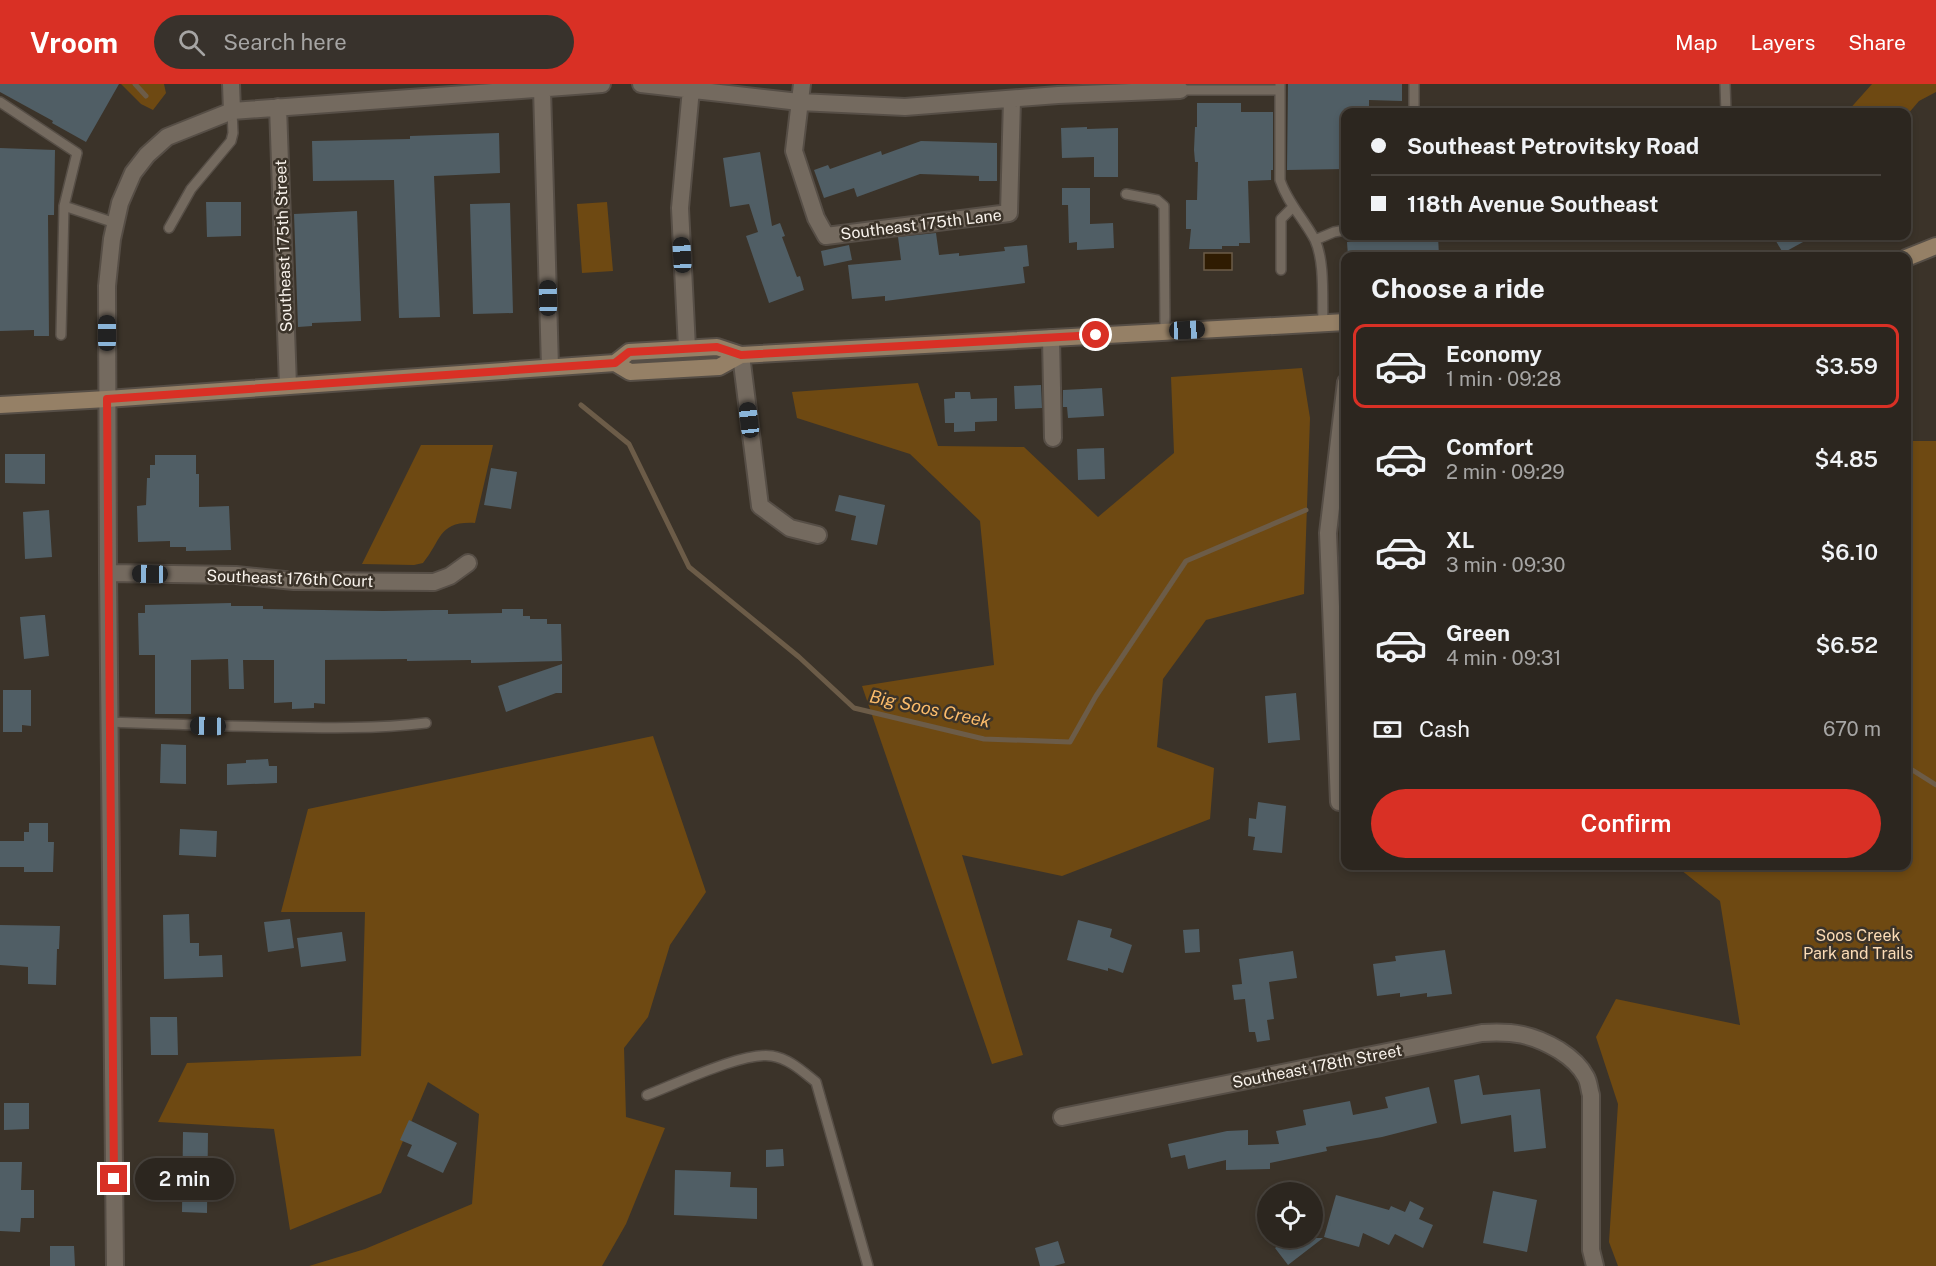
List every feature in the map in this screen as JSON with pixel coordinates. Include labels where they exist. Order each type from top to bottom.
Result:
[{"type":"main road","points":[[1911,256],[1936,246]]},
{"type":"main road","points":[[615,363],[629,352],[687,348],[717,347],[741,355],[1341,322]]},
{"type":"main road","points":[[0,405],[615,363],[630,372],[719,367],[741,355]]},
{"type":"street","points":[[231,84],[232,111]]},
{"type":"street","points":[[115,1266],[107,286],[111,239],[120,203],[133,173],[147,155],[167,137],[232,111],[503,88],[542,89],[602,84]]},
{"type":"street","points":[[641,84],[799,102],[905,107],[1012,99],[1057,89],[1180,90]]},
{"type":"street","points":[[799,102],[802,84]]},
{"type":"street","points":[[542,89],[550,367]]},
{"type":"street","points":[[687,348],[680,208],[691,89]]},
{"type":"street","name":"Southeast 175th Lane","points":[[799,102],[794,151],[816,218],[826,236],[1009,213],[1012,99]]},
{"type":"street","name":"Southeast 175th Street","points":[[278,107],[288,386]]},
{"type":"street","points":[[1051,338],[1053,438]]},
{"type":"street","points":[[741,355],[760,506],[790,528],[819,535]]},
{"type":"street","points":[[1339,802],[1328,533],[1341,424]]},
{"type":"street","name":"Southeast 176th Court","points":[[108,573],[236,575],[294,581],[435,582],[450,576],[468,563]]},
{"type":"street","name":"Southeast 178th Street","points":[[1062,1117],[1482,1033],[1525,1034],[1542,1039],[1568,1056],[1587,1078],[1591,1095],[1591,1250],[1595,1266]]},
{"type":"lane","points":[[1414,84],[1414,108]]},
{"type":"lane","points":[[1725,84],[1726,108]]},
{"type":"lane","points":[[1180,90],[1280,87],[1280,180],[1293,207],[1315,240],[1320,257],[1323,323]]},
{"type":"lane","points":[[0,102],[77,153],[64,206],[61,335]]},
{"type":"lane","points":[[169,228],[191,189],[231,141],[232,111]]},
{"type":"lane","points":[[1126,194],[1157,200],[1164,206],[1165,331]]},
{"type":"lane","points":[[64,206],[115,224]]},
{"type":"lane","points":[[1281,270],[1281,219],[1293,207]]},
{"type":"lane","points":[[1315,240],[1341,231]]},
{"type":"lane","points":[[109,722],[328,728],[393,727],[426,723]]},
{"type":"lane","points":[[647,1095],[742,1058],[772,1056],[793,1064],[816,1082],[868,1266]]},
{"type":"green space","points":[[121,84],[164,84],[166,93],[153,110],[141,104]]},
{"type":"green space","points":[[1872,84],[1936,84],[1936,92],[1919,101],[1911,110],[1911,108],[1851,108]]},
{"type":"green space","points":[[607,202],[613,271],[582,273],[577,204]]},
{"type":"green space","points":[[1302,368],[1310,418],[1304,594],[1206,620],[1163,679],[1157,747],[1214,768],[1210,819],[1062,876],[962,855],[1023,1055],[992,1064],[862,686],[994,665],[980,521],[910,454],[797,418],[792,392],[918,383],[938,446],[1024,447],[1098,517],[1174,453],[1171,377]]},
{"type":"green space","name":"Soos Creek Park and Trails","points":[[1911,441],[1936,441],[1936,1266],[1618,1266],[1609,1242],[1618,1104],[1596,1037],[1616,999],[1740,1025],[1720,901],[1681,870],[1911,870]]},
{"type":"green space","points":[[421,445],[493,445],[475,523],[463,523],[447,529],[423,563],[414,565],[362,564]]},
{"type":"green space","points":[[653,736],[706,892],[670,945],[648,1017],[624,1048],[626,1117],[665,1128],[626,1224],[602,1266],[309,1266],[365,1249],[472,1204],[479,1114],[428,1082],[381,1193],[290,1230],[274,1129],[158,1122],[187,1063],[361,1056],[365,912],[281,912],[308,809]]},
{"type":"shaded area","points":[[1204,253],[1232,253],[1232,270],[1204,270]]},
{"type":"building","points":[[0,84],[119,84],[86,142],[0,92]]},
{"type":"building","points":[[1288,84],[1402,84],[1402,101],[1369,100],[1369,108],[1341,108],[1341,169],[1287,170]]},
{"type":"building","points":[[1197,103],[1241,103],[1241,112],[1273,112],[1271,180],[1248,181],[1250,243],[1239,243],[1239,246],[1222,246],[1222,249],[1189,249],[1191,229],[1186,229],[1186,200],[1197,200],[1198,162],[1195,162],[1194,150]]},
{"type":"building","points":[[1087,127],[1087,129],[1118,128],[1118,177],[1094,177],[1094,157],[1062,158],[1061,128]]},
{"type":"building","points":[[499,133],[500,173],[434,176],[440,317],[399,318],[394,180],[313,181],[312,141],[410,139],[410,136]]},
{"type":"building","points":[[921,141],[997,143],[997,181],[979,181],[979,176],[920,174],[857,197],[854,188],[824,198],[814,170],[828,165],[830,169],[881,151],[882,155]]},
{"type":"building","points":[[0,148],[55,150],[54,215],[48,215],[49,336],[34,336],[34,330],[0,331]]},
{"type":"building","points":[[760,152],[772,226],[780,223],[785,236],[782,237],[804,290],[769,303],[746,236],[758,232],[749,204],[730,207],[723,158]]},
{"type":"building","points":[[1062,188],[1090,188],[1090,224],[1113,223],[1114,248],[1077,250],[1077,242],[1069,243],[1068,205],[1062,205]]},
{"type":"building","points":[[206,202],[241,202],[241,236],[207,237]]},
{"type":"building","points":[[510,203],[513,313],[473,314],[470,204]]},
{"type":"building","points":[[357,211],[361,321],[312,323],[312,326],[298,327],[294,214]]},
{"type":"building","points":[[936,233],[939,255],[959,253],[959,256],[1005,251],[1004,247],[1027,245],[1029,266],[1023,267],[1025,283],[885,301],[885,296],[852,299],[848,265],[901,260],[898,237]]},
{"type":"building","points":[[1438,240],[1439,252],[1348,252],[1347,242]]},
{"type":"building","points":[[1775,240],[1807,240],[1785,252],[1782,252]]},
{"type":"building","points":[[849,245],[852,260],[824,266],[821,251]]},
{"type":"building","points":[[1041,385],[1042,408],[1015,409],[1014,386]]},
{"type":"building","points":[[1102,388],[1104,416],[1068,418],[1067,407],[1063,407],[1063,390]]},
{"type":"building","points":[[955,392],[970,392],[971,399],[997,398],[997,421],[975,422],[975,431],[954,432],[954,423],[945,423],[944,399],[955,398]]},
{"type":"building","points":[[1104,448],[1105,479],[1078,480],[1077,449]]},
{"type":"building","points":[[5,454],[45,454],[45,484],[5,483]]},
{"type":"building","points":[[155,455],[196,455],[196,474],[199,474],[199,507],[229,506],[231,550],[186,551],[186,547],[170,547],[170,541],[138,542],[137,506],[146,505],[147,478],[150,478],[150,465],[155,465]]},
{"type":"building","points":[[491,468],[517,472],[511,509],[484,505]]},
{"type":"building","points":[[839,495],[885,505],[877,545],[851,540],[856,516],[835,511]]},
{"type":"building","points":[[49,510],[52,557],[25,559],[23,512]]},
{"type":"building","points":[[231,603],[231,606],[263,606],[263,609],[448,610],[448,614],[502,613],[502,609],[523,609],[523,616],[530,616],[530,619],[547,619],[547,624],[561,624],[562,661],[471,663],[471,660],[325,660],[325,704],[314,703],[314,708],[292,709],[292,702],[274,703],[274,660],[243,660],[244,689],[229,689],[228,659],[191,660],[191,714],[155,714],[155,655],[139,655],[138,613],[145,613],[145,605]]},
{"type":"building","points":[[45,615],[49,656],[24,659],[20,617]]},
{"type":"building","points":[[562,664],[562,693],[556,693],[506,712],[498,686]]},
{"type":"building","points":[[3,690],[31,690],[31,726],[22,725],[22,732],[3,732]]},
{"type":"building","points":[[1296,693],[1300,740],[1268,743],[1265,696]]},
{"type":"building","points":[[161,744],[186,745],[186,784],[160,783]]},
{"type":"building","points":[[268,759],[269,766],[277,766],[277,783],[227,785],[227,764]]},
{"type":"building","points":[[1258,802],[1286,806],[1282,853],[1253,850],[1255,837],[1248,836],[1249,818],[1256,819]]},
{"type":"building","points":[[29,823],[48,823],[48,842],[54,842],[53,872],[24,872],[24,867],[0,867],[0,841],[24,841],[24,832],[29,832]]},
{"type":"building","points":[[180,829],[217,831],[216,857],[179,855]]},
{"type":"building","points":[[189,914],[190,943],[199,943],[199,956],[222,955],[223,977],[164,979],[163,915]]},
{"type":"building","points":[[290,919],[294,948],[268,952],[264,922]]},
{"type":"building","points":[[1078,920],[1112,929],[1110,937],[1132,945],[1123,973],[1067,960]]},
{"type":"building","points":[[0,925],[60,926],[56,985],[28,984],[28,967],[0,965]]},
{"type":"building","points":[[1199,929],[1200,952],[1185,953],[1183,930]]},
{"type":"building","points":[[342,932],[346,961],[301,967],[297,938]]},
{"type":"building","points":[[1445,950],[1452,994],[1427,997],[1427,993],[1400,997],[1400,993],[1377,996],[1373,964],[1396,961],[1395,956]]},
{"type":"building","points":[[1293,951],[1297,978],[1269,982],[1274,1019],[1267,1020],[1270,1040],[1257,1042],[1255,1032],[1249,1032],[1245,999],[1234,1000],[1232,985],[1242,984],[1239,959]]},
{"type":"building","points":[[150,1017],[177,1017],[178,1055],[151,1055]]},
{"type":"building","points":[[1479,1075],[1483,1095],[1540,1089],[1546,1148],[1514,1152],[1511,1115],[1461,1124],[1454,1080]]},
{"type":"building","points":[[1429,1087],[1437,1123],[1382,1137],[1326,1147],[1327,1151],[1270,1163],[1270,1169],[1226,1170],[1226,1160],[1188,1169],[1185,1155],[1171,1158],[1168,1144],[1227,1131],[1248,1130],[1248,1145],[1279,1144],[1276,1131],[1306,1125],[1303,1110],[1350,1101],[1353,1115],[1388,1108],[1385,1097]]},
{"type":"building","points":[[4,1103],[29,1103],[29,1129],[4,1130]]},
{"type":"building","points":[[409,1120],[457,1143],[443,1173],[407,1156],[412,1145],[400,1140]]},
{"type":"building","points":[[183,1132],[208,1133],[207,1213],[182,1212]]},
{"type":"building","points":[[783,1149],[784,1166],[766,1167],[766,1150]]},
{"type":"building","points":[[0,1162],[22,1162],[21,1190],[34,1190],[34,1218],[21,1218],[20,1232],[0,1231]]},
{"type":"building","points":[[675,1170],[731,1172],[730,1187],[757,1188],[757,1219],[674,1215]]},
{"type":"building","points":[[1493,1191],[1537,1200],[1527,1252],[1483,1243]]},
{"type":"building","points":[[1336,1195],[1389,1210],[1391,1206],[1405,1212],[1410,1201],[1424,1208],[1419,1219],[1433,1225],[1423,1248],[1395,1234],[1389,1245],[1363,1233],[1359,1247],[1324,1237]]},
{"type":"building","points":[[1058,1241],[1065,1263],[1040,1266],[1035,1248]]},
{"type":"building","points":[[50,1246],[74,1246],[75,1266],[50,1266]]},
{"type":"building","points":[[1275,1248],[1310,1248],[1288,1265]]},
{"type":"waterway","name":"Big Soos Creek","points":[[135,84],[146,96]]},
{"type":"waterway","name":"Big Soos Creek","points":[[581,405],[629,444],[689,567],[799,657],[854,708],[984,739],[1070,742],[1096,696],[1186,561],[1306,510]]},
{"type":"waterway","name":"Big Soos Creek","points":[[1911,769],[1936,785]]},
{"type":"route","points":[[114,1179],[107,399],[615,363],[629,352],[717,347],[741,355],[1096,335]]}]
